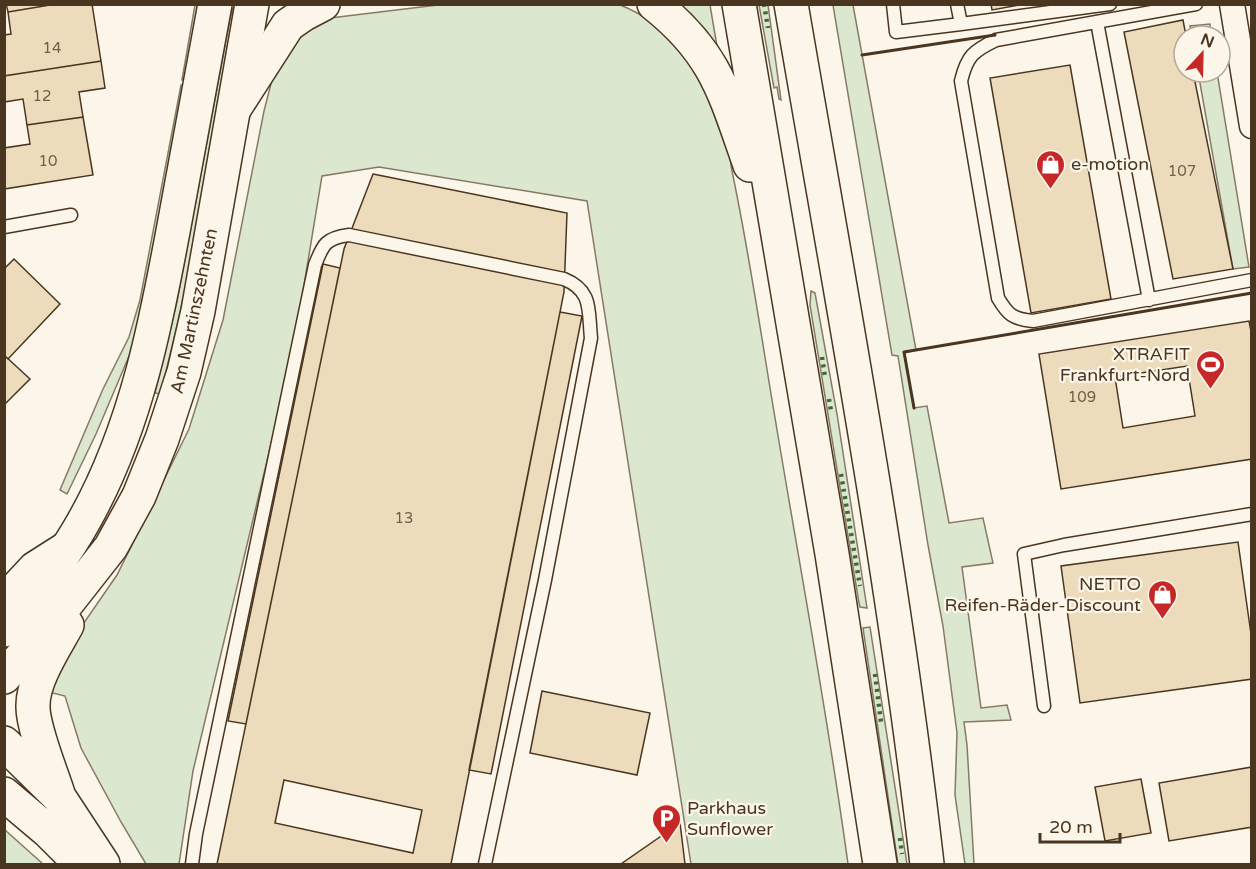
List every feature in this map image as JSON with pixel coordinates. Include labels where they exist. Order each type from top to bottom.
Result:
[{"type":"main road","name":"Am Martinszehnten","points":[[4,630],[54,568],[85,519],[109,468],[126,424],[146,361],[165,278],[215,4]]},
{"type":"main road","name":"Am Martinszehnten","points":[[4,677],[49,626],[111,547],[139,496],[162,439],[184,372],[198,311],[252,4]]},
{"type":"main road","points":[[234,109],[288,25],[323,4]]},
{"type":"main road","points":[[654,4],[676,22],[700,48],[719,80],[780,252]]},
{"type":"main road","points":[[739,4],[832,554],[880,864]]},
{"type":"main road","points":[[791,4],[881,535],[912,736],[927,864]]},
{"type":"main road","points":[[59,797],[35,721],[33,705],[37,685],[54,647],[111,547]]},
{"type":"main road","points":[[4,743],[59,797],[103,864]]},
{"type":"main road","points":[[4,794],[49,832],[81,864]]},
{"type":"street","points":[[1232,4],[1251,126]]},
{"type":"street","points":[[4,595],[32,566],[72,539]]},
{"type":"lane","points":[[893,4],[896,32],[1110,4]]},
{"type":"lane","points":[[957,4],[961,24]]},
{"type":"lane","points":[[1196,4],[996,40],[977,49],[965,62],[961,81],[998,298],[1005,310],[1016,319],[1033,321],[1251,280]]},
{"type":"lane","points":[[1097,22],[1149,300]]},
{"type":"lane","points":[[4,227],[71,216]]},
{"type":"lane","points":[[192,864],[196,834],[315,265],[327,241],[349,235],[564,279],[581,288],[588,300],[591,338],[545,580],[485,864]]},
{"type":"lane","points":[[1044,706],[1024,554],[1064,545],[1251,514]]},
{"type":"green space","points":[[446,4],[620,5],[652,23],[679,47],[701,77],[719,109],[750,264],[819,674],[848,864],[691,864],[587,201],[379,167],[322,176],[293,352],[193,771],[179,864],[146,864],[81,748],[65,696],[49,692],[61,656],[117,575],[189,429],[223,320],[264,111],[275,68],[303,33],[330,18]]},
{"type":"green space","points":[[195,5],[202,5],[188,81],[182,80]]},
{"type":"green space","points":[[673,5],[710,5],[717,46]]},
{"type":"green space","points":[[759,5],[768,5],[781,100],[777,87],[774,88]]},
{"type":"green space","points":[[833,5],[853,5],[916,350],[904,353],[914,408],[927,406],[949,523],[983,518],[993,563],[962,567],[981,708],[1007,705],[1011,720],[964,722],[974,864],[965,864],[955,795],[957,733],[943,626],[898,356],[892,355]]},
{"type":"green space","points":[[233,8],[238,8],[203,202],[160,394],[155,393],[177,301]]},
{"type":"green space","points":[[1200,84],[1219,84],[1249,267],[1233,269]]},
{"type":"green space","points":[[181,85],[186,85],[135,342],[96,434],[67,494],[60,490],[103,389],[129,337],[140,300]]},
{"type":"green space","points":[[811,291],[815,293],[837,414],[867,608],[860,607],[859,603],[810,305]]},
{"type":"green space","points":[[870,627],[907,864],[898,864],[863,628]]},
{"type":"green space","points":[[5,830],[43,864],[5,864]]},
{"type":"building","points":[[6,4],[56,4],[8,12]]},
{"type":"building","points":[[56,4],[92,4],[101,61],[4,76],[4,35],[11,34],[8,12]]},
{"type":"building","points":[[991,4],[1025,4],[992,10]]},
{"type":"building","points":[[1183,20],[1184,24],[1172,24],[1172,84],[1195,84],[1233,269],[1173,279],[1124,32]]},
{"type":"building","points":[[101,61],[105,88],[79,92],[83,117],[27,125],[23,99],[4,102],[4,76]]},
{"type":"building","name":"e-motion","points":[[1070,65],[1111,299],[1031,313],[990,78]]},
{"type":"building","points":[[83,117],[93,175],[4,189],[4,148],[30,144],[27,125]]},
{"type":"building","points":[[373,174],[567,213],[564,292],[451,864],[217,864],[344,249]],"holes":[[[284,780],[422,810],[413,853],[275,823]]]},
{"type":"building","points":[[14,259],[60,304],[8,359],[4,355],[4,269]]},
{"type":"building","points":[[323,264],[340,268],[246,724],[228,721]]},
{"type":"building","points":[[560,312],[582,316],[491,774],[469,770]]},
{"type":"building","points":[[1249,321],[1252,336],[1252,459],[1061,489],[1039,354]],"holes":[[[1187,366],[1195,416],[1123,428],[1115,377]]]},
{"type":"building","points":[[4,355],[30,379],[4,405]]},
{"type":"building","points":[[1238,542],[1252,641],[1252,679],[1080,703],[1061,566]]},
{"type":"building","points":[[542,691],[650,713],[637,775],[530,753]]},
{"type":"building","points":[[1252,767],[1252,827],[1169,841],[1159,783]]},
{"type":"building","points":[[1141,779],[1151,833],[1105,841],[1095,787]]},
{"type":"building","name":"Parkhaus Sunflower","points":[[680,823],[685,864],[621,864]]},
{"type":"hedge","points":[[764,4],[768,28]]},
{"type":"hedge","points":[[822,357],[825,377]]},
{"type":"hedge","points":[[829,399],[831,411]]},
{"type":"hedge","points":[[841,474],[860,586]]},
{"type":"hedge","points":[[875,674],[881,722]]},
{"type":"hedge","points":[[900,838],[902,854]]},
{"type":"wall","points":[[862,55],[995,35]]},
{"type":"wall","points":[[914,408],[904,352],[1252,293]]},
{"type":"place","name":"e-motion","points":[[1050,190]]},
{"type":"place","name":"XTRAFIT Frankfurt-Nord","points":[[1211,390]]},
{"type":"place","name":"NETTO Reifen-Räder-Discount","points":[[1162,620]]},
{"type":"place","name":"Parkhaus Sunflower","points":[[666,844]]}]
